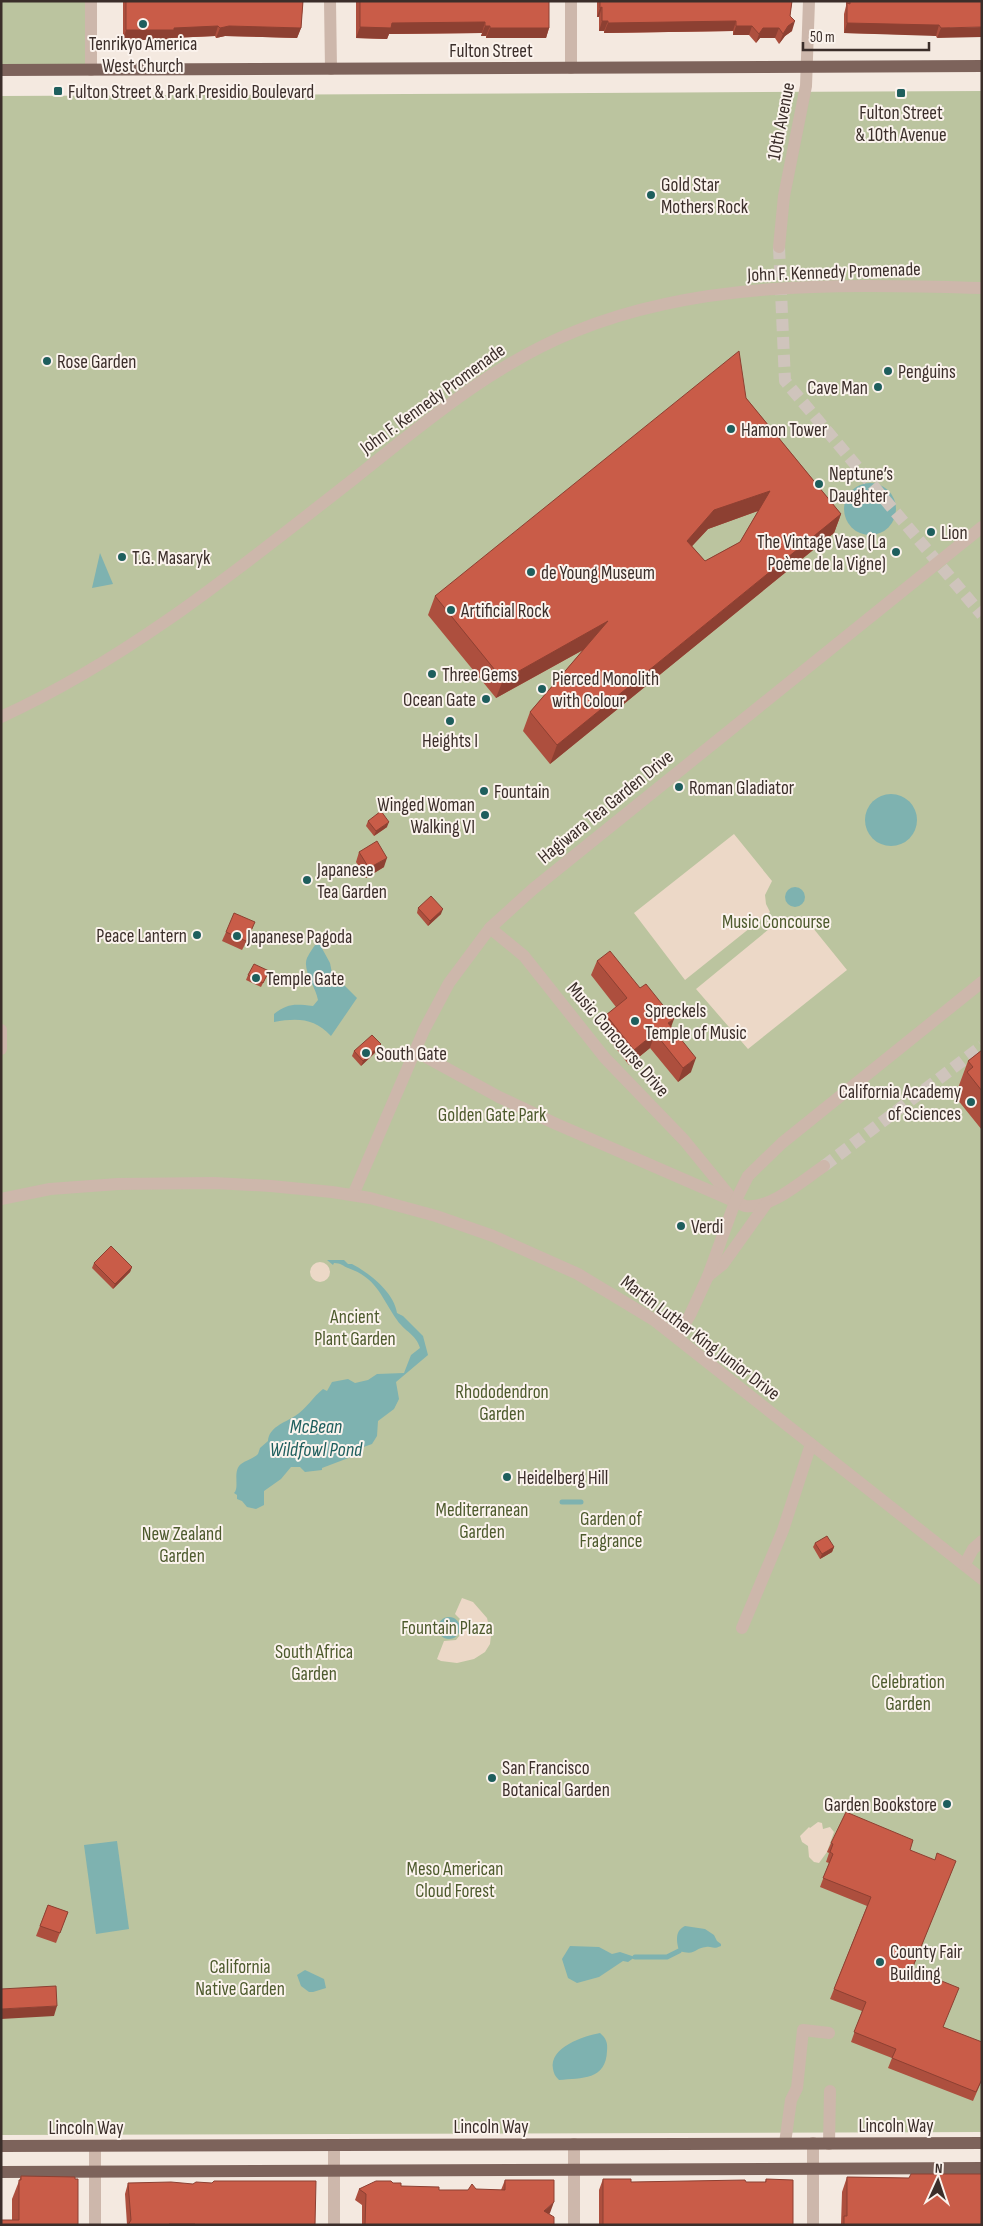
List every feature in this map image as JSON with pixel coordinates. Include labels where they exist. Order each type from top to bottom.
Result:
[{"type":"main road","name":"Fulton Street","points":[[1,70],[982,66]]},
{"type":"main road","name":"Lincoln Way","points":[[1,2146],[982,2143]]},
{"type":"main road","points":[[1,2172],[982,2168]]},
{"type":"street","points":[[90,1],[91,70]]},
{"type":"street","points":[[330,1],[331,69]]},
{"type":"street","points":[[570,1],[571,68]]},
{"type":"street","name":"10th Avenue","points":[[779,246],[784,196],[804,103],[808,67],[809,1]]},
{"type":"street","name":"John F. Kennedy Promenade","points":[[1,717],[73,682],[149,634],[230,575],[466,392],[522,357],[576,331],[654,307],[766,290],[840,286],[982,288]]},
{"type":"street","name":"Hagiwara Tea Garden Drive","points":[[353,1195],[415,1051],[449,983],[468,955],[490,928],[533,889],[982,527]]},
{"type":"street","name":"Music Concourse Drive","points":[[490,928],[524,956],[605,1058],[684,1140],[734,1202]]},
{"type":"street","points":[[677,1337],[690,1315],[708,1276],[734,1202],[748,1176],[768,1155],[982,982]]},
{"type":"street","points":[[1,1030],[1,1049]]},
{"type":"street","points":[[415,1051],[499,1097],[554,1124],[734,1202],[752,1207],[766,1204],[824,1166]]},
{"type":"street","name":"Martin Luther King Junior Drive","points":[[1,1199],[24,1193],[84,1186],[181,1182],[271,1186],[353,1195],[436,1216],[530,1252],[603,1288],[677,1337],[982,1579]]},
{"type":"street","points":[[708,1276],[724,1264],[766,1204]]},
{"type":"street","points":[[742,1628],[783,1530],[811,1444]]},
{"type":"street","points":[[965,1564],[973,1549],[982,1541]]},
{"type":"street","points":[[785,2144],[790,2100],[797,2088],[803,2030],[829,2034]]},
{"type":"street","points":[[829,2144],[830,2091]]},
{"type":"street","points":[[574,2144],[574,2225]]},
{"type":"street","points":[[813,2144],[813,2225]]},
{"type":"street","points":[[334,2145],[334,2225]]},
{"type":"street","points":[[95,2146],[96,2225]]},
{"type":"green space","points":[[1,1],[90,1],[91,70],[1,70]]},
{"type":"green space","name":"Golden Gate Park","points":[[982,91],[982,2132],[1,2135],[1,96]]},
{"type":"shaded area","points":[[734,834],[772,881],[765,895],[766,904],[770,912],[685,980],[634,913]]},
{"type":"shaded area","points":[[780,920],[794,926],[809,923],[847,970],[748,1049],[696,989]]},
{"type":"shaded area","points":[[320,1262],[327,1265],[330,1272],[327,1279],[320,1282],[313,1279],[310,1272],[313,1265]]},
{"type":"shaded area","points":[[462,1598],[473,1602],[487,1618],[491,1635],[490,1644],[485,1652],[474,1659],[457,1663],[441,1661],[437,1659],[444,1641],[456,1640],[463,1631],[461,1620],[455,1614]]},
{"type":"shaded area","points":[[818,1822],[822,1823],[823,1829],[830,1827],[834,1832],[827,1852],[819,1863],[814,1862],[809,1857],[808,1846],[802,1842],[800,1836],[809,1827]]},
{"type":"water","points":[[870,483],[880,485],[888,491],[894,499],[896,509],[894,519],[888,527],[880,533],[870,535],[860,533],[852,527],[846,519],[844,509],[846,499],[852,491],[860,485]]},
{"type":"water","points":[[100,553],[113,584],[92,588]]},
{"type":"water","points":[[886,794],[896,794],[910,801],[917,815],[917,825],[910,839],[896,846],[886,846],[876,842],[869,835],[865,825],[865,815],[869,805],[876,798]]},
{"type":"water","points":[[791,887],[799,887],[805,893],[805,901],[799,907],[791,907],[785,901],[785,893]]},
{"type":"water","points":[[318,941],[330,963],[332,973],[357,998],[331,1036],[325,1030],[305,1021],[274,1022],[274,1014],[283,1008],[296,1005],[313,1006],[318,1000],[306,968],[306,963],[308,956]]},
{"type":"water","name":"McBean Wildfowl Pond","points":[[327,1260],[344,1260],[348,1264],[352,1264],[366,1272],[380,1284],[391,1298],[397,1313],[403,1316],[423,1336],[428,1355],[396,1382],[399,1399],[394,1409],[378,1421],[377,1436],[372,1444],[358,1449],[358,1456],[322,1468],[322,1470],[305,1472],[300,1467],[291,1467],[281,1479],[264,1491],[264,1505],[256,1509],[247,1507],[242,1501],[237,1499],[237,1495],[234,1493],[236,1491],[238,1467],[258,1454],[260,1448],[268,1441],[274,1429],[299,1413],[323,1389],[327,1391],[332,1382],[348,1379],[355,1383],[368,1380],[377,1374],[404,1373],[411,1355],[420,1348],[416,1339],[397,1320],[377,1289],[366,1277],[338,1264],[334,1263],[333,1265]]},
{"type":"water","points":[[449,1617],[457,1620],[460,1628],[457,1636],[449,1639],[441,1636],[438,1628],[441,1620]]},
{"type":"water","points":[[117,1841],[129,1929],[96,1934],[84,1845]]},
{"type":"water","points":[[685,1926],[705,1929],[714,1935],[721,1946],[702,1948],[689,1953],[679,1951],[678,1934]]},
{"type":"water","points":[[570,1946],[599,1947],[612,1954],[620,1952],[635,1957],[628,1962],[623,1961],[599,1977],[577,1983],[568,1978],[562,1959]]},
{"type":"water","points":[[305,1970],[324,1979],[326,1988],[309,1992],[301,1986],[297,1975]]},
{"type":"water","points":[[600,2033],[605,2039],[607,2046],[606,2060],[602,2067],[591,2076],[559,2080],[553,2069],[553,2061],[556,2055],[577,2040]]},
{"type":"building","points":[[126,1],[303,1],[301,28],[229,26],[220,28],[218,26],[174,28],[174,30],[126,30]]},
{"type":"building","points":[[360,1],[549,1],[549,28],[490,28],[490,26],[485,26],[485,22],[392,23],[391,28],[360,27]]},
{"type":"building","points":[[600,1],[792,1],[790,16],[795,21],[788,26],[783,34],[779,28],[763,28],[759,34],[752,26],[736,26],[736,21],[608,23],[608,21],[602,21]]},
{"type":"building","points":[[850,1],[982,1],[982,27],[941,28],[939,25],[847,23],[847,3],[850,4]]},
{"type":"building","name":"de Young Museum","points":[[739,351],[746,398],[841,514],[557,745],[530,712],[608,621],[503,680],[435,596]],"holes":[[[770,491],[740,542],[705,561],[687,541],[714,510]]]},
{"type":"building","points":[[381,811],[389,822],[376,831],[368,821]]},
{"type":"building","points":[[377,841],[387,858],[369,868],[359,852]]},
{"type":"building","points":[[431,896],[443,909],[430,921],[418,908]]},
{"type":"building","points":[[234,913],[255,922],[246,941],[226,932]]},
{"type":"building","points":[[610,951],[640,988],[646,984],[674,1019],[668,1023],[696,1058],[683,1068],[655,1033],[634,1050],[606,1015],[627,998],[597,961]]},
{"type":"building","name":"Temple Gate","points":[[254,964],[269,971],[263,983],[248,975]]},
{"type":"building","name":"South Gate","points":[[372,1035],[381,1044],[363,1061],[354,1051]]},
{"type":"building","points":[[982,1050],[982,1091],[967,1072],[973,1067],[968,1061]]},
{"type":"building","points":[[111,1246],[132,1267],[115,1284],[94,1263]]},
{"type":"building","points":[[827,1536],[834,1547],[822,1554],[815,1543]]},
{"type":"building","name":"County Fair Building","points":[[846,1812],[913,1840],[910,1850],[935,1860],[937,1853],[956,1861],[912,1969],[959,1988],[943,2027],[982,2042],[982,2079],[976,2092],[892,2058],[896,2049],[854,2032],[866,2002],[834,1989],[871,1897],[823,1878],[833,1854],[830,1852],[833,1844],[831,1843]]},
{"type":"building","points":[[48,1905],[68,1912],[60,1933],[40,1926]]},
{"type":"building","points":[[56,1986],[57,2006],[1,2009],[1,1989]]},
{"type":"building","points":[[911,2174],[982,2174],[982,2225],[844,2225],[844,2216],[847,2216],[847,2177],[909,2178]]},
{"type":"building","points":[[21,2176],[75,2177],[75,2179],[78,2179],[78,2225],[1,2225],[1,2220],[19,2220],[19,2180],[21,2180]]},
{"type":"building","points":[[603,2179],[631,2179],[631,2182],[745,2180],[746,2182],[766,2182],[766,2179],[793,2180],[793,2225],[603,2225]]},
{"type":"building","points":[[505,2180],[554,2180],[554,2202],[544,2211],[554,2217],[554,2225],[365,2225],[366,2194],[359,2189],[376,2181],[401,2183],[401,2186],[439,2187],[439,2190],[468,2190],[472,2184],[476,2189],[505,2190]]},
{"type":"building","points":[[214,2181],[316,2181],[315,2225],[128,2225],[131,2220],[128,2183],[171,2182],[193,2184],[196,2182],[212,2183]]},
{"type":"waterway","points":[[562,1502],[581,1502]]},
{"type":"waterway","points":[[635,1957],[667,1957],[679,1951]]},
{"type":"tunnel","points":[[779,247],[785,381],[982,615]]},
{"type":"tunnel","points":[[824,1166],[982,1046]]},
{"type":"place","name":"Tenrikyo America West Church","points":[[143,24]]},
{"type":"place","name":"Fulton Street & Park Presidio Boulevard","points":[[58,91]]},
{"type":"place","name":"Fulton Street & 10th Avenue","points":[[901,93]]},
{"type":"place","name":"Gold Star Mothers Rock","points":[[651,195]]},
{"type":"place","name":"Rose Garden","points":[[47,361]]},
{"type":"place","name":"Penguins","points":[[888,371]]},
{"type":"place","name":"Cave Man","points":[[878,387]]},
{"type":"place","name":"Hamon Tower","points":[[731,429]]},
{"type":"place","name":"Neptune’s Daughter","points":[[819,484]]},
{"type":"place","name":"Lion","points":[[931,532]]},
{"type":"place","name":"The Vintage Vase (La Poème de la Vigne)","points":[[896,552]]},
{"type":"place","name":"T.G. Masaryk","points":[[122,557]]},
{"type":"place","name":"de Young Museum","points":[[531,572]]},
{"type":"place","name":"Artificial Rock","points":[[451,610]]},
{"type":"place","name":"Three Gems","points":[[432,674]]},
{"type":"place","name":"Pierced Monolith with Colour","points":[[542,689]]},
{"type":"place","name":"Ocean Gate","points":[[486,699]]},
{"type":"place","name":"Heights I","points":[[450,721]]},
{"type":"place","name":"Roman Gladiator","points":[[679,787]]},
{"type":"place","name":"Fountain","points":[[484,791]]},
{"type":"place","name":"Winged Woman Walking VI","points":[[485,815]]},
{"type":"place","name":"Japanese Tea Garden","points":[[307,880]]},
{"type":"place","name":"Peace Lantern","points":[[197,935]]},
{"type":"place","name":"Japanese Pagoda","points":[[237,936]]},
{"type":"place","name":"Temple Gate","points":[[256,978]]},
{"type":"place","name":"Spreckels Temple of Music","points":[[635,1021]]},
{"type":"place","name":"South Gate","points":[[366,1053]]},
{"type":"place","name":"California Academy of Sciences","points":[[971,1102]]},
{"type":"place","name":"Verdi","points":[[681,1226]]},
{"type":"place","name":"Heidelberg Hill","points":[[507,1477]]},
{"type":"place","name":"San Francisco Botanical Garden","points":[[492,1778]]},
{"type":"place","name":"Garden Bookstore","points":[[947,1804]]},
{"type":"place","name":"County Fair Building","points":[[880,1962]]},
{"type":"park label","name":"Music Concourse","points":[[776,921]]},
{"type":"park label","name":"Ancient Plant Garden","points":[[355,1327]]},
{"type":"park label","name":"Rhododendron Garden","points":[[502,1402]]},
{"type":"park label","name":"Mediterranean Garden","points":[[482,1520]]},
{"type":"park label","name":"Garden of Fragrance","points":[[611,1529]]},
{"type":"park label","name":"New Zealand Garden","points":[[182,1544]]},
{"type":"park label","name":"Fountain Plaza","points":[[447,1627]]},
{"type":"park label","name":"South Africa Garden","points":[[314,1662]]},
{"type":"park label","name":"Celebration Garden","points":[[908,1692]]},
{"type":"park label","name":"Meso American Cloud Forest","points":[[455,1879]]},
{"type":"park label","name":"California Native Garden","points":[[240,1977]]}]
